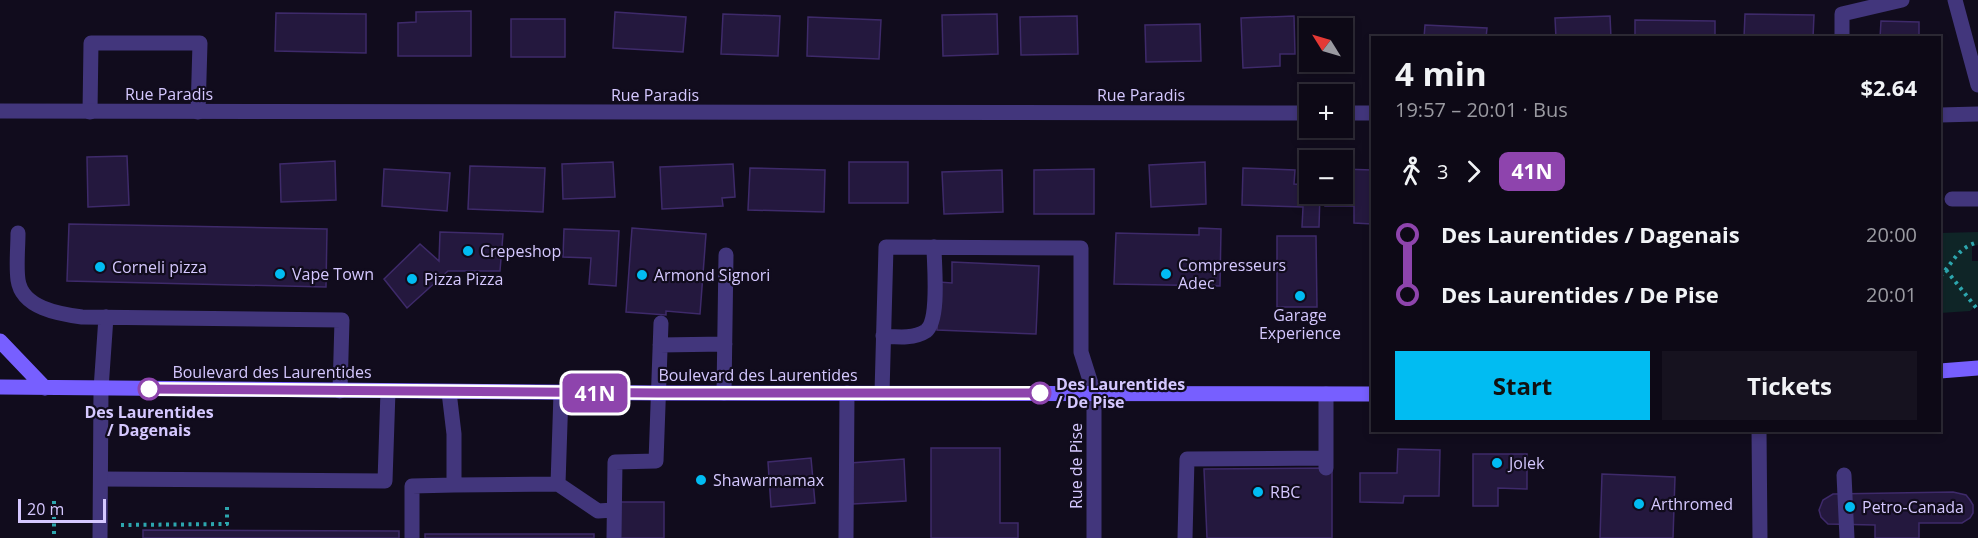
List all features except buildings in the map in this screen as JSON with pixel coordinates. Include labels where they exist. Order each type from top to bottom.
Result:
[{"type":"main road","points":[[0,341],[45,388]]},
{"type":"main road","points":[[1941,371],[1978,368]]},
{"type":"main road","name":"Boulevard des Laurentides","points":[[0,387],[561,393],[1371,394]]},
{"type":"street","points":[[1842,36],[1842,14],[1902,0]]},
{"type":"street","points":[[1955,0],[1978,85]]},
{"type":"street","points":[[90,112],[91,44],[200,43],[198,112]]},
{"type":"street","name":"Rue Paradis","points":[[0,111],[1299,113]]},
{"type":"street","points":[[1353,113],[1371,113]]},
{"type":"street","points":[[1941,115],[1978,114]]},
{"type":"street","points":[[1952,199],[1978,199]]},
{"type":"street","points":[[18,233],[20,287],[30,300],[57,313],[82,317],[342,320],[340,391]]},
{"type":"street","points":[[882,393],[886,247],[934,247],[934,310],[931,325],[923,333],[916,335],[884,336]]},
{"type":"street","name":"Rue de Pise","points":[[934,247],[1081,248],[1081,352],[1094,393],[1094,538]]},
{"type":"street","points":[[724,393],[726,255]]},
{"type":"street","points":[[100,538],[101,389],[106,317]]},
{"type":"street","points":[[614,538],[615,462],[656,461],[661,323]]},
{"type":"street","points":[[660,345],[725,344]]},
{"type":"street","points":[[101,478],[385,481],[387,391]]},
{"type":"street","points":[[449,392],[454,434],[454,485]]},
{"type":"street","points":[[558,484],[561,393]]},
{"type":"street","points":[[846,538],[847,393]]},
{"type":"street","points":[[1185,538],[1187,459],[1326,463],[1326,394]]},
{"type":"street","points":[[1759,432],[1760,538]]},
{"type":"street","points":[[1844,475],[1847,538]]},
{"type":"street","points":[[412,538],[412,486],[558,484],[598,511],[614,510]]},
{"type":"path","points":[[1941,275],[1960,251],[1978,242]]},
{"type":"path","points":[[1946,270],[1978,310]]},
{"type":"path","points":[[54,501],[54,538]]},
{"type":"path","points":[[129,524],[227,524]]},
{"type":"green space","points":[[1978,232],[1978,245],[1972,246],[1972,261],[1978,261],[1978,304],[1970,311],[1941,313],[1941,233]]},
{"type":"bus line","name":"41N","points":[[149,389],[1040,393]]},
{"type":"place","name":"Crepeshop","points":[[468,251]]},
{"type":"place","name":"Corneli pizza","points":[[100,267]]},
{"type":"place","name":"Vape Town","points":[[280,274]]},
{"type":"place","name":"Compresseurs Adec","points":[[1166,274]]},
{"type":"place","name":"Armond Signori","points":[[642,275]]},
{"type":"place","name":"Pizza Pizza","points":[[412,279]]},
{"type":"place","name":"Garage Experience","points":[[1300,296]]},
{"type":"place","name":"Des Laurentides / Dagenais","points":[[149,389]]},
{"type":"place","name":"Des Laurentides / De Pise","points":[[1040,393]]},
{"type":"place","name":"Jolek","points":[[1497,463]]},
{"type":"place","name":"Shawarmamax","points":[[701,480]]},
{"type":"place","name":"RBC","points":[[1258,492]]},
{"type":"place","name":"Arthromed","points":[[1639,504]]},
{"type":"place","name":"Petro-Canada","points":[[1850,507]]}]
